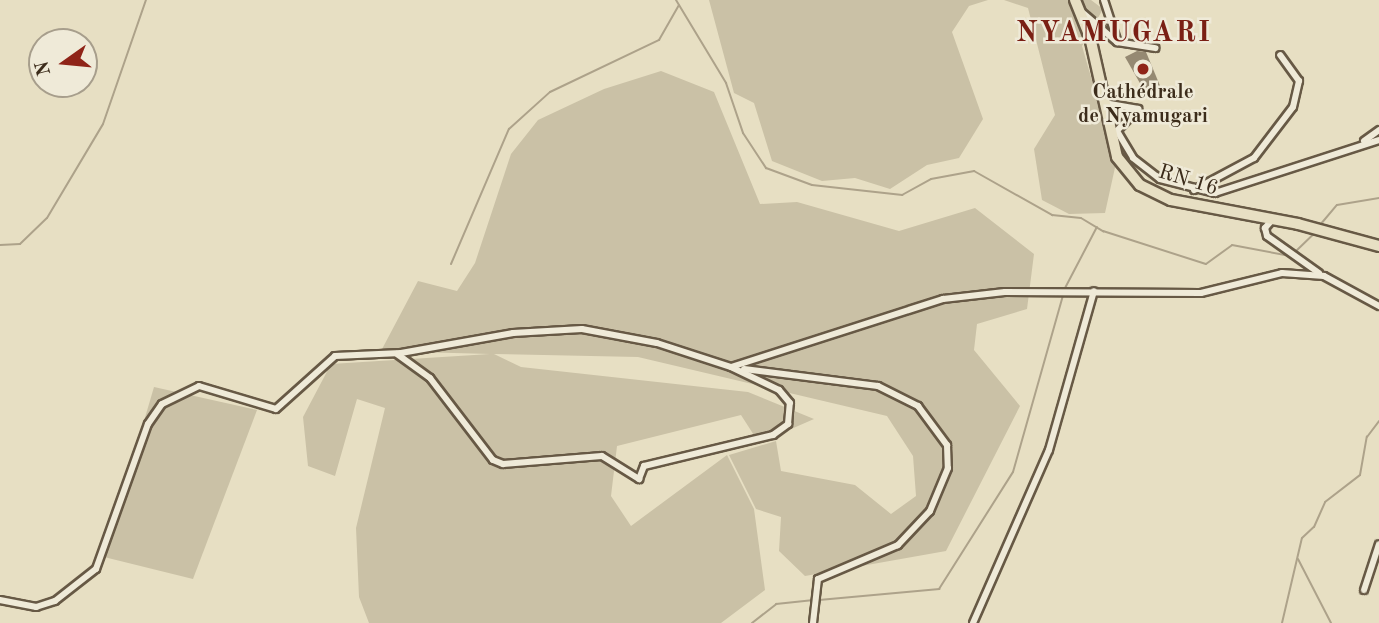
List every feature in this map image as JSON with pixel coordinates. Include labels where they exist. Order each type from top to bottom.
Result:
[{"type":"main road","name":"RN 16","points":[[1075,0],[1082,12],[1124,171],[1147,190],[1212,210],[1272,219],[1379,246]]},
{"type":"street","points":[[1104,0],[1117,42]]},
{"type":"street","points":[[1082,12],[1117,42],[1156,48]]},
{"type":"street","points":[[1192,191],[1254,158],[1293,107],[1299,80],[1280,55]]},
{"type":"street","points":[[1104,103],[1138,109],[1115,134],[1133,158],[1160,179],[1192,191],[1237,189],[1359,144],[1379,140]]},
{"type":"street","points":[[1359,144],[1379,130]]},
{"type":"street","points":[[1272,219],[1265,228],[1267,236],[1324,276],[1379,306]]},
{"type":"street","points":[[731,367],[926,303],[1058,291],[1200,293],[1282,273],[1324,276]]},
{"type":"street","points":[[973,623],[1049,450],[1094,291]]},
{"type":"street","points":[[0,600],[36,607],[55,601],[96,569],[148,424],[162,404],[199,386],[272,410],[328,357],[397,354],[513,333],[582,329],[657,344],[731,367],[779,390],[790,404],[788,424],[773,435],[644,466],[639,479],[601,456],[503,464],[494,460],[430,378],[397,354]]},
{"type":"street","points":[[731,367],[878,386],[918,406],[947,445],[947,468],[930,511],[898,545],[818,579],[813,623]]},
{"type":"street","points":[[1364,590],[1379,544]]},
{"type":"shaded area","points":[[709,0],[988,0],[969,6],[952,32],[983,119],[959,158],[927,165],[890,189],[855,178],[822,181],[772,161],[754,103],[734,93]]},
{"type":"shaded area","points":[[1004,0],[1091,0],[1103,9],[1082,46],[1116,163],[1105,213],[1069,214],[1042,200],[1034,149],[1055,115],[1028,8]]},
{"type":"shaded area","points":[[661,71],[714,92],[760,204],[797,202],[899,231],[975,208],[1034,254],[1027,309],[977,324],[974,350],[1020,406],[946,551],[805,576],[779,551],[781,517],[756,509],[729,455],[776,441],[781,471],[855,485],[891,514],[916,496],[913,456],[887,416],[638,357],[494,354],[521,367],[748,392],[814,419],[759,443],[741,415],[617,446],[611,496],[631,526],[727,455],[754,509],[765,590],[721,623],[369,623],[359,597],[356,528],[385,408],[357,399],[335,476],[308,466],[303,417],[331,364],[490,354],[381,351],[418,281],[457,291],[475,263],[511,154],[538,120],[604,89]]},
{"type":"shaded area","points":[[154,387],[257,410],[193,579],[104,557]]},
{"type":"building","name":"Cathédrale de Nyamugari","points":[[1137,51],[1146,52],[1163,93],[1149,99],[1125,57]]},
{"type":"waterway","points":[[0,245],[20,244],[47,218],[103,124],[146,0]]},
{"type":"waterway","points":[[676,0],[726,83],[743,133],[766,168],[812,185],[902,195],[931,179],[974,171],[1052,215],[1081,218],[1103,231],[1206,264],[1232,245],[1290,256]]},
{"type":"waterway","points":[[451,264],[509,129],[550,92],[659,40],[679,5]]},
{"type":"waterway","points":[[1320,225],[1337,205],[1379,198]]},
{"type":"waterway","points":[[1064,290],[1097,227]]},
{"type":"waterway","points":[[1294,253],[1314,234]]},
{"type":"waterway","points":[[819,600],[939,589],[1013,472],[1063,295]]},
{"type":"waterway","points":[[1282,623],[1302,538],[1314,527],[1325,502],[1360,475],[1367,437],[1379,421]]},
{"type":"waterway","points":[[1298,559],[1331,623]]},
{"type":"waterway","points":[[752,623],[776,604],[814,600]]},
{"type":"place","name":"Cathédrale de Nyamugari","points":[[1143,69]]},
{"type":"district","name":"NYAMUGARI","points":[[1114,34]]}]
